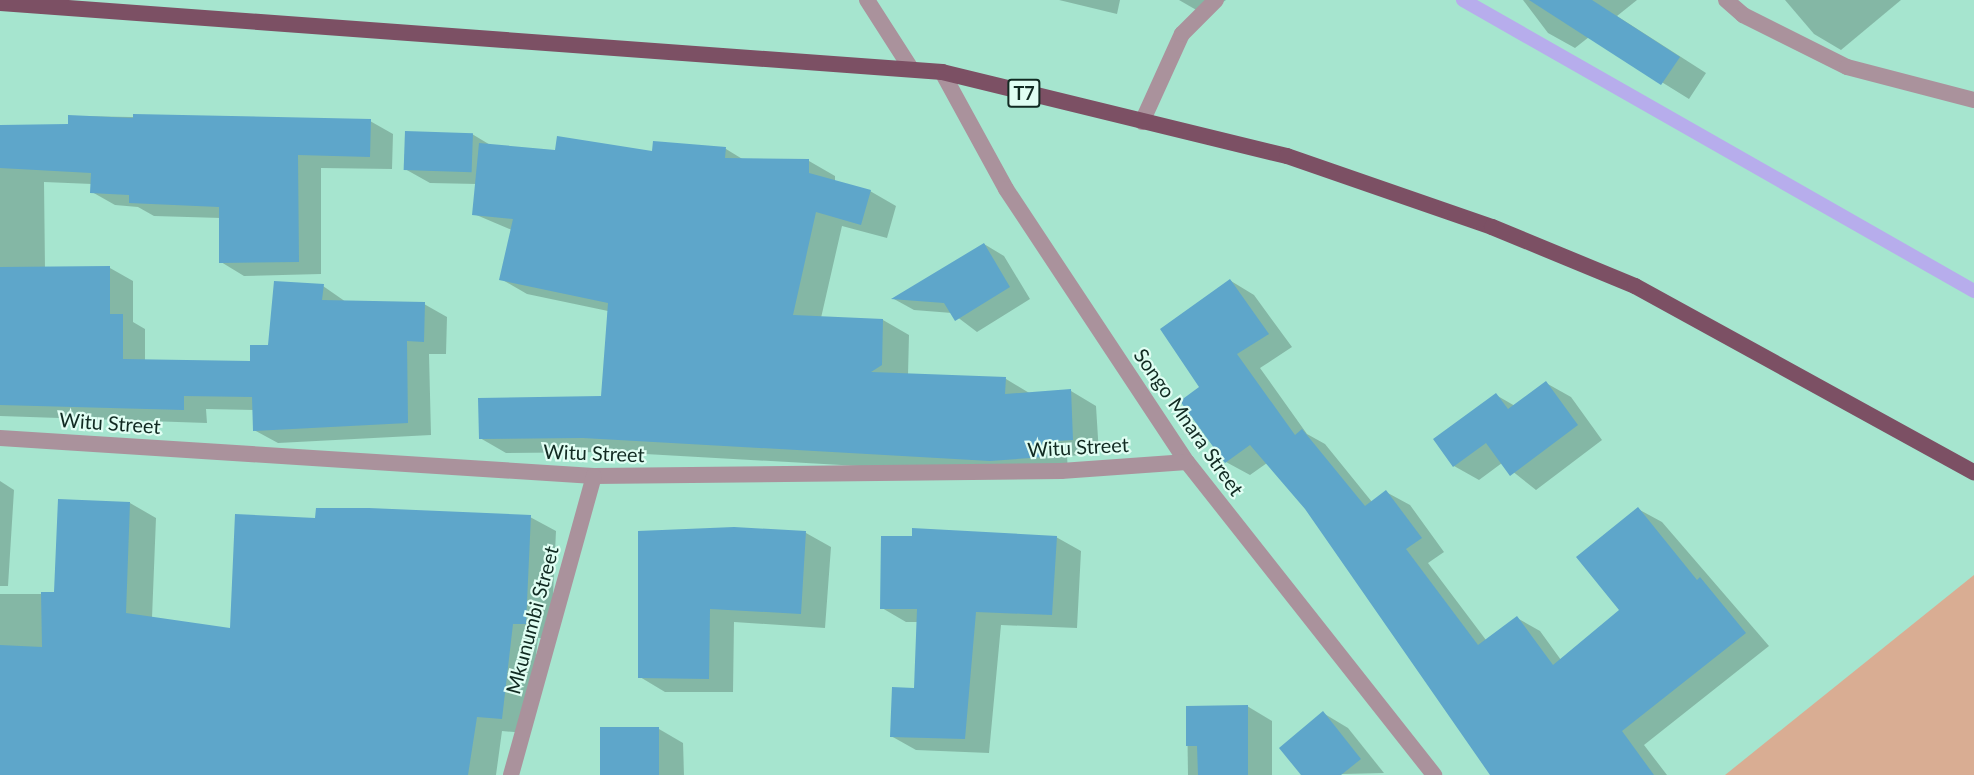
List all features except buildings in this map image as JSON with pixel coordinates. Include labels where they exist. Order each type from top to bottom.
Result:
[{"type":"highway","name":"T7","points":[[0,3],[910,67],[942,72],[1287,156],[1492,227],[1635,286],[1974,472]]},
{"type":"street","points":[[867,0],[910,67]]},
{"type":"street","points":[[1142,122],[1182,33],[1216,0]]},
{"type":"street","points":[[1726,0],[1743,15],[1847,67],[1974,100]]},
{"type":"street","name":"Songo Mnara Street","points":[[942,72],[1006,189],[1187,462],[1434,775]]},
{"type":"street","name":"Witu Street","points":[[0,438],[594,476],[1061,471],[1187,462]]},
{"type":"street","name":"Mkunumbi Street","points":[[511,775],[594,476]]},
{"type":"shaded area","points":[[1974,575],[1974,775],[1725,775]]},
{"type":"waterway","points":[[1463,0],[1974,291]]}]
